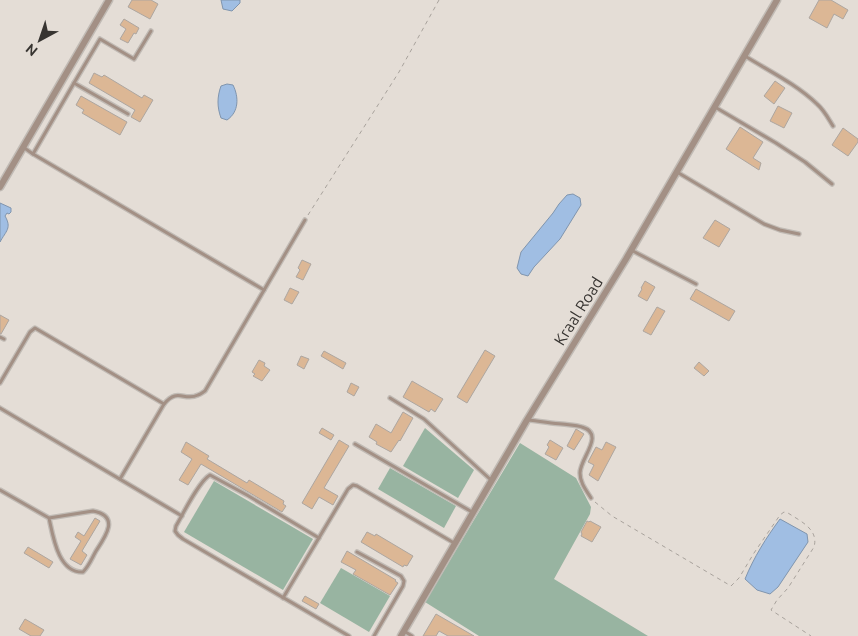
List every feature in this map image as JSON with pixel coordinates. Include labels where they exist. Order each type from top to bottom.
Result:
[{"type":"street","points":[[0,187],[109,0]]},
{"type":"street","name":"Kraal Road","points":[[402,633],[527,420],[631,250],[777,0]]},
{"type":"lane","points":[[32,154],[100,39],[134,59],[150,31]]},
{"type":"lane","points":[[744,56],[784,80],[818,104],[833,126]]},
{"type":"lane","points":[[74,83],[128,114]]},
{"type":"lane","points":[[715,106],[805,162],[832,184]]},
{"type":"lane","points":[[23,147],[264,290]]},
{"type":"lane","points":[[676,172],[764,224],[799,234]]},
{"type":"lane","points":[[120,479],[169,398],[176,395],[197,396],[205,390],[305,220]]},
{"type":"lane","points":[[631,250],[696,284]]},
{"type":"lane","points":[[0,382],[30,332],[35,328],[164,404]]},
{"type":"lane","points":[[0,337],[4,339]]},
{"type":"lane","points":[[390,398],[424,419],[492,480]]},
{"type":"lane","points":[[0,408],[182,516]]},
{"type":"lane","points":[[527,420],[583,427],[592,434],[593,440],[580,472],[580,480],[591,498]]},
{"type":"lane","points":[[355,444],[473,512]]},
{"type":"lane","points":[[319,538],[210,475],[205,479],[176,526],[175,531],[178,535],[348,636]]},
{"type":"lane","points":[[284,598],[348,489],[353,485],[455,543]]},
{"type":"lane","points":[[0,490],[49,518],[93,511],[100,512],[107,518],[109,524],[107,534],[83,572],[74,571],[60,557],[49,518]]},
{"type":"lane","points":[[357,552],[401,576],[404,581],[403,586],[374,636]]},
{"type":"lane","points":[[402,633],[412,636]]},
{"type":"path","points":[[305,220],[399,72],[439,0]]},
{"type":"path","points":[[591,498],[612,516],[731,586],[740,578],[754,553],[780,515],[784,512],[788,513],[812,530],[815,542],[814,547],[788,588],[771,610],[811,636]]},
{"type":"green space","points":[[425,428],[474,470],[458,498],[403,466]]},
{"type":"green space","points":[[520,443],[576,478],[591,507],[590,514],[554,579],[648,636],[479,636],[425,602]]},
{"type":"green space","points":[[390,468],[456,506],[444,528],[378,489]]},
{"type":"green space","points":[[214,481],[313,539],[283,590],[184,532]]},
{"type":"green space","points":[[341,568],[390,596],[369,632],[320,603]]},
{"type":"water","points":[[221,0],[240,0],[240,3],[232,11],[223,9]]},
{"type":"water","points":[[233,85],[237,104],[234,113],[227,120],[221,118],[218,102],[221,86]]},
{"type":"water","points":[[573,194],[580,198],[581,205],[560,239],[528,276],[521,274],[517,268],[521,252],[567,195]]},
{"type":"water","points":[[0,203],[11,208],[11,212],[5,216],[8,227],[0,242]]},
{"type":"water","points":[[780,519],[807,534],[808,542],[778,587],[770,594],[757,590],[745,579],[752,563]]},
{"type":"building","points":[[132,0],[151,0],[158,4],[150,19],[128,7]]},
{"type":"building","points":[[819,0],[831,0],[848,10],[843,19],[834,14],[827,28],[809,18]]},
{"type":"building","points":[[124,19],[139,28],[128,43],[120,39],[126,29],[120,25]]},
{"type":"building","points":[[94,73],[102,77],[104,75],[142,98],[144,95],[153,100],[140,122],[131,117],[135,110],[89,83]]},
{"type":"building","points":[[775,81],[785,88],[774,104],[764,96]]},
{"type":"building","points":[[81,96],[127,122],[120,135],[82,113],[84,110],[76,105]]},
{"type":"building","points":[[778,106],[792,113],[784,128],[770,121]]},
{"type":"building","points":[[740,127],[763,142],[753,158],[761,163],[759,170],[726,149]]},
{"type":"building","points":[[843,128],[858,139],[858,142],[848,156],[832,145]]},
{"type":"building","points":[[715,220],[730,229],[719,247],[703,238]]},
{"type":"building","points":[[302,260],[311,264],[303,280],[296,277]]},
{"type":"building","points":[[645,281],[655,287],[647,301],[638,296]]},
{"type":"building","points":[[290,288],[299,292],[292,304],[284,300]]},
{"type":"building","points":[[696,289],[735,311],[729,321],[690,299]]},
{"type":"building","points":[[657,307],[665,311],[651,335],[643,331]]},
{"type":"building","points":[[0,315],[9,320],[1,334],[0,334]]},
{"type":"building","points":[[485,350],[495,356],[467,403],[457,397]]},
{"type":"building","points":[[324,351],[346,363],[343,369],[321,356]]},
{"type":"building","points":[[301,356],[309,359],[304,369],[297,365]]},
{"type":"building","points":[[259,360],[265,363],[264,366],[270,370],[262,381],[253,376],[255,374],[252,372]]},
{"type":"building","points":[[699,362],[709,371],[704,376],[694,368]]},
{"type":"building","points":[[412,381],[443,399],[435,412],[431,409],[429,412],[403,397]]},
{"type":"building","points":[[351,383],[359,387],[354,396],[347,392]]},
{"type":"building","points":[[403,412],[413,418],[400,441],[391,452],[376,444],[377,442],[369,437],[376,424],[391,433]]},
{"type":"building","points":[[322,428],[334,435],[331,440],[319,433]]},
{"type":"building","points":[[576,429],[584,434],[574,450],[567,446]]},
{"type":"building","points":[[339,440],[349,446],[324,488],[338,496],[333,505],[319,497],[312,509],[302,503]]},
{"type":"building","points":[[550,440],[563,448],[556,460],[545,454]]},
{"type":"building","points":[[186,442],[209,456],[207,459],[247,483],[249,480],[284,501],[283,504],[286,506],[282,512],[201,464],[188,485],[179,480],[192,459],[181,452]]},
{"type":"building","points":[[606,442],[616,447],[598,481],[589,475],[594,465],[588,462],[596,447],[602,450]]},
{"type":"building","points":[[95,518],[100,521],[82,551],[87,555],[81,565],[70,559],[81,541],[75,537],[78,532],[84,536]]},
{"type":"building","points":[[587,521],[601,527],[592,542],[581,536]]},
{"type":"building","points":[[367,532],[375,536],[376,534],[413,556],[407,566],[404,565],[403,567],[361,542]]},
{"type":"building","points":[[28,547],[53,562],[49,568],[24,553]]},
{"type":"building","points":[[347,551],[396,580],[398,583],[390,595],[353,574],[356,570],[341,562]]},
{"type":"building","points":[[305,596],[319,604],[316,609],[302,601]]},
{"type":"building","points":[[436,614],[474,636],[448,636],[439,631],[436,636],[423,636]]},
{"type":"building","points":[[25,619],[44,630],[40,636],[31,636],[19,629]]}]
